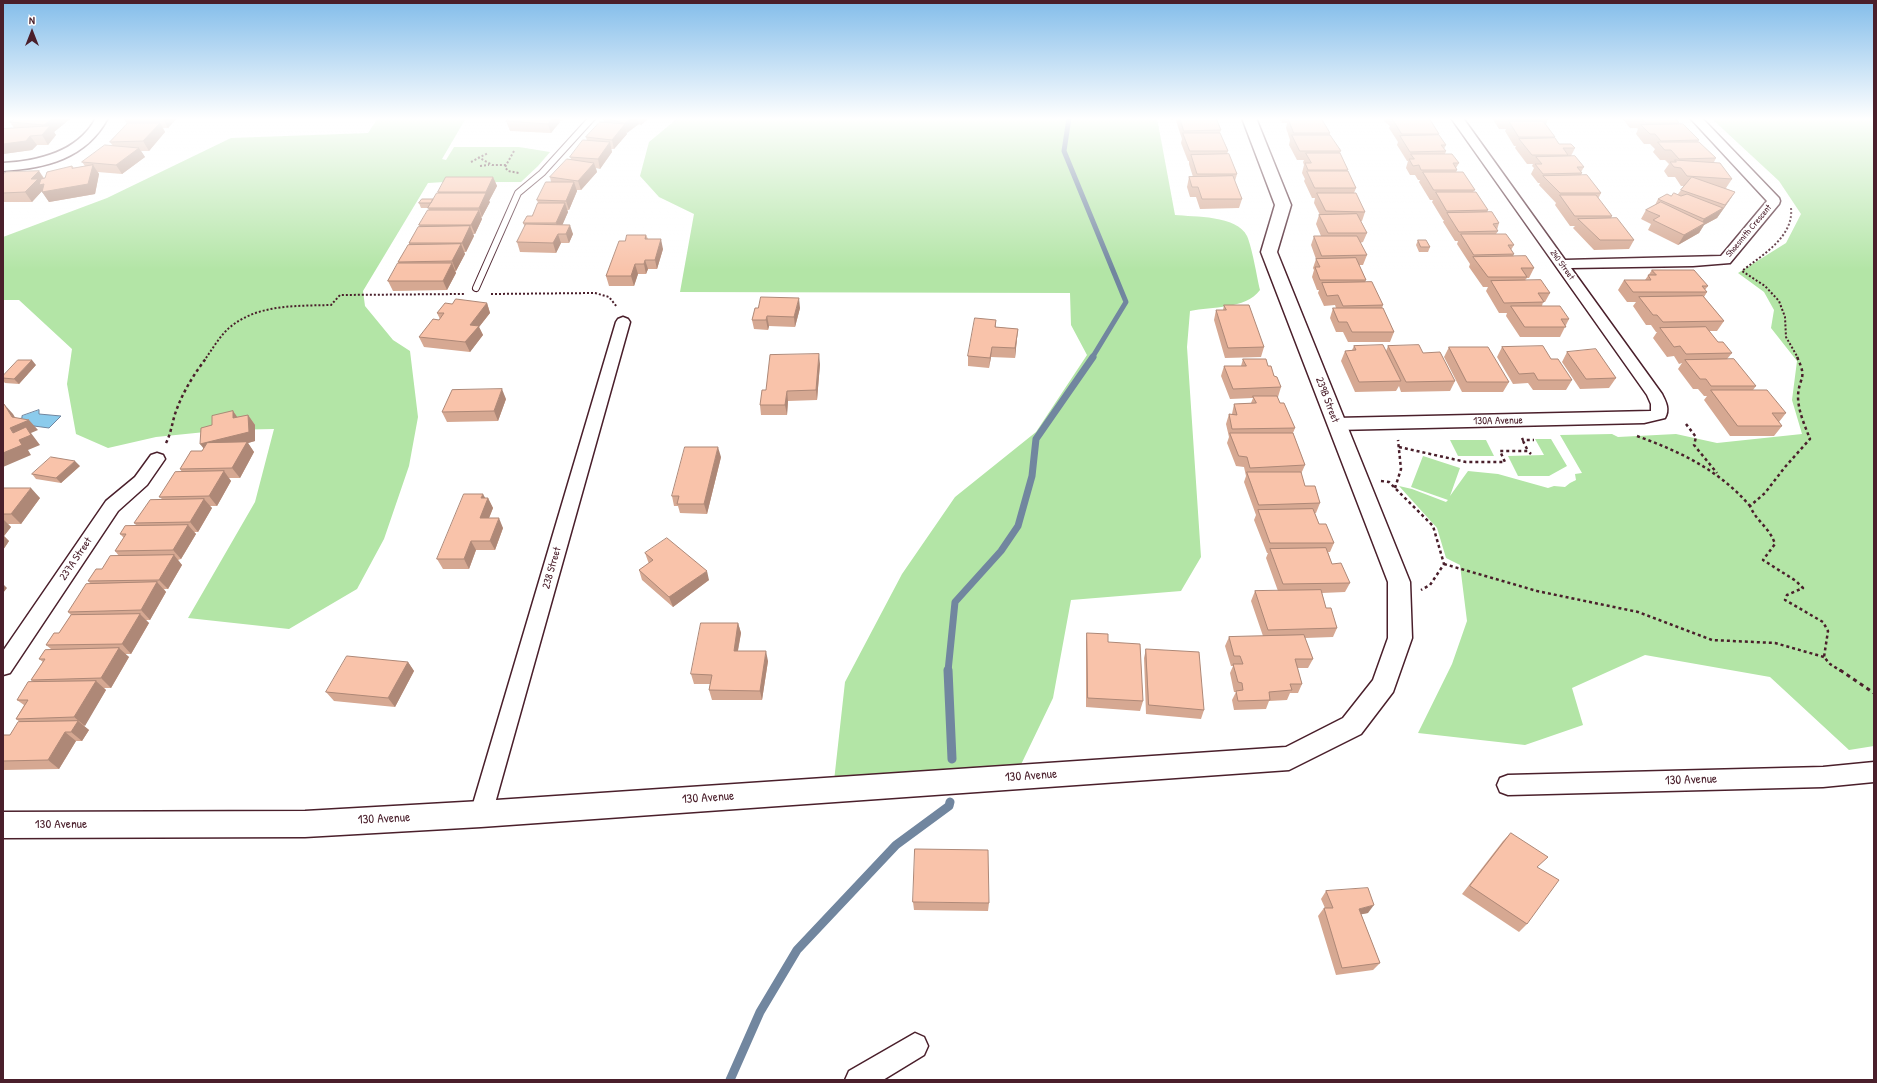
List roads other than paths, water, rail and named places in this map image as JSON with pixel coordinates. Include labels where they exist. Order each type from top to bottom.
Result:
[{"type":"street","name":"239B Street","points":[[1269,169],[1283,205],[1269,252],[1399,582],[1400,638],[1384,685]]},
{"type":"street","name":"240 Street","points":[[1493,169],[1590,302],[1654,394],[1659,404],[1659,414]]},
{"type":"street","name":"Shoesmith Crescent","points":[[1561,264],[1693,262],[1725,260],[1774,201],[1743,169]]},
{"type":"street","name":"238 Street","points":[[481,814],[623,322]]},
{"type":"street","name":"130A Avenue","points":[[1336,424],[1636,419],[1653,417],[1659,414]]},
{"type":"street","name":"237A Street","points":[[3,667],[112,506],[141,481],[157,459]]},
{"type":"street","name":"130 Avenue","points":[[3,825],[305,824],[481,814],[1289,758],[1352,726],[1384,685]]},
{"type":"street","name":"130 Avenue","points":[[1508,785],[1823,777],[1874,772]]},
{"type":"street","points":[[858,1080],[915,1046]]},
{"type":"lane","points":[[476,288],[502,226],[518,193],[538,177],[546,169]]},
{"type":"water","points":[[39,410],[39,414],[61,416],[49,428],[19,424],[18,419],[22,418],[22,416]]},
{"type":"waterway","points":[[1071,169],[1126,302],[1092,358]]},
{"type":"waterway","points":[[948,671],[955,602],[1001,551],[1018,526],[1032,476],[1036,439],[1093,357]]},
{"type":"waterway","points":[[948,671],[952,759]]},
{"type":"waterway","points":[[730,1080],[760,1012],[797,950],[896,845],[949,806],[950,802]]}]
